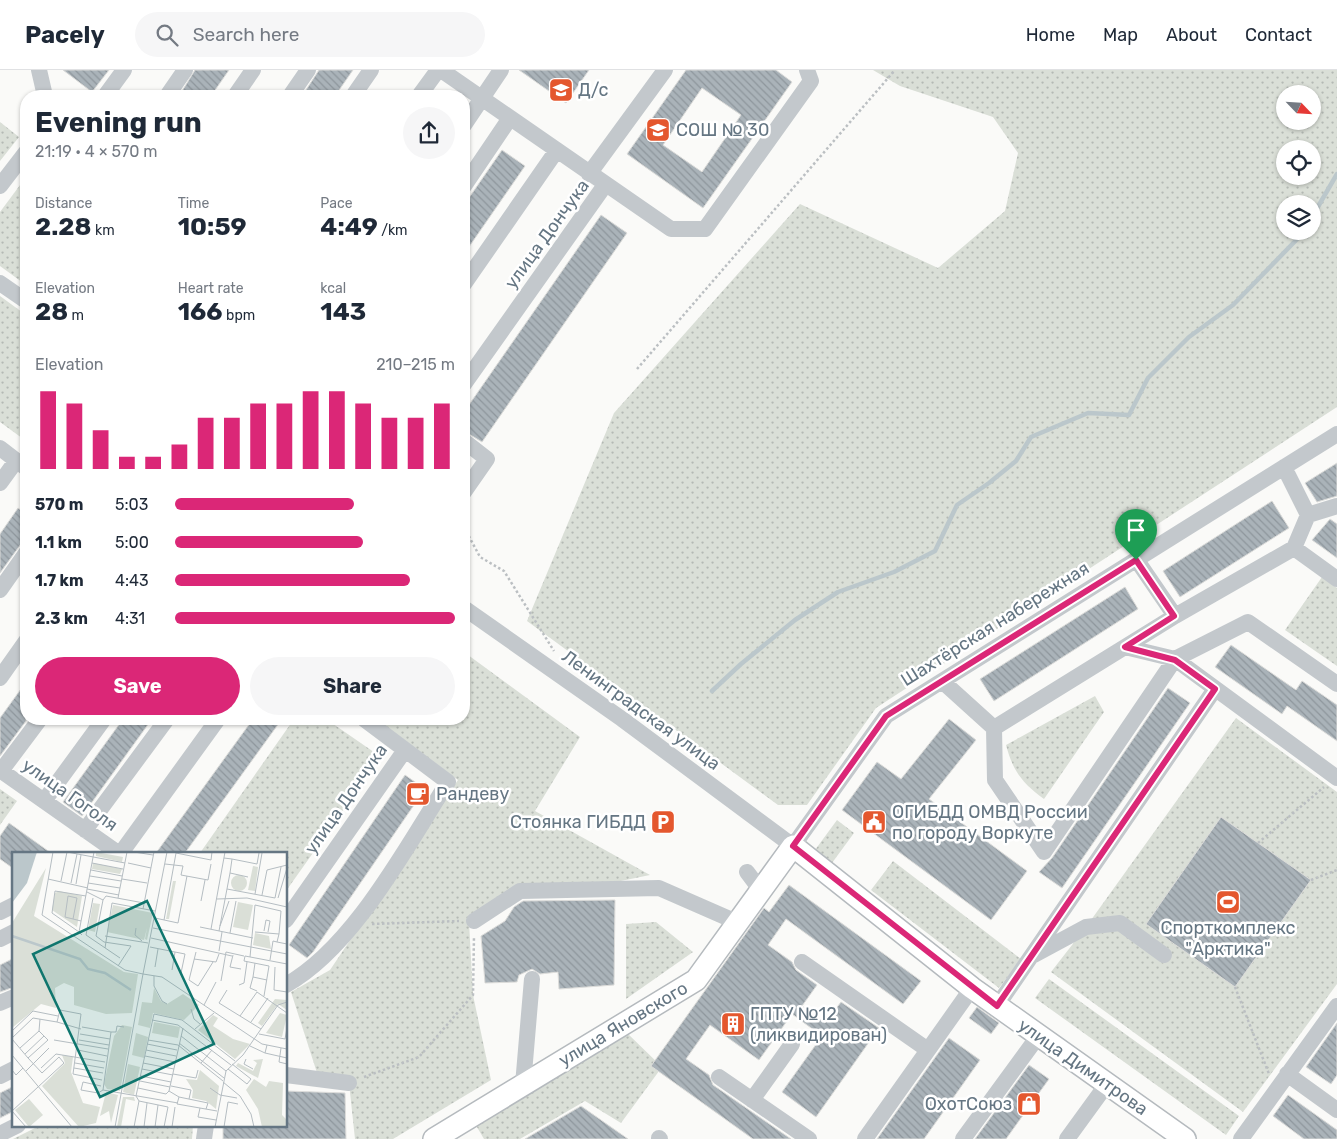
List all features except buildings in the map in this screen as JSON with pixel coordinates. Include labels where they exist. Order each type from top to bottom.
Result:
[{"type":"main road","name":"улица Яновского","points":[[434,1139],[458,1133],[523,1085],[696,980],[762,892],[793,846]]},
{"type":"main road","name":"улица Димитрова","points":[[793,846],[972,988],[1179,1137]]},
{"type":"street","points":[[39,70],[44,90]]},
{"type":"street","points":[[109,90],[124,70]]},
{"type":"street","points":[[170,90],[185,70]]},
{"type":"street","points":[[239,90],[252,70]]},
{"type":"street","points":[[294,90],[308,70]]},
{"type":"street","points":[[357,90],[371,70]]},
{"type":"street","points":[[425,90],[440,70],[605,185]]},
{"type":"street","points":[[470,116],[502,70]]},
{"type":"street","points":[[589,174],[665,70]]},
{"type":"street","name":"улица Дончука","points":[[470,376],[605,185],[671,229],[705,229],[811,81],[807,70]]},
{"type":"street","points":[[470,177],[510,118]]},
{"type":"street","points":[[470,275],[557,150]]},
{"type":"street","points":[[0,186],[20,160]]},
{"type":"street","points":[[0,283],[20,297]]},
{"type":"street","name":"Шахтёрская набережная","points":[[793,846],[886,716],[1337,434]]},
{"type":"street","points":[[470,445],[487,458],[470,483]]},
{"type":"street","points":[[0,448],[20,463]]},
{"type":"street","points":[[0,483],[20,465]]},
{"type":"street","points":[[994,728],[1174,616],[1294,548],[1308,515],[1284,467]]},
{"type":"street","points":[[1308,515],[1337,506]]},
{"type":"street","points":[[1294,548],[1337,579]]},
{"type":"street","points":[[1136,560],[1174,616]]},
{"type":"street","points":[[0,590],[20,562]]},
{"type":"street","name":"Ленинградская улица","points":[[470,612],[622,719],[793,846]]},
{"type":"street","points":[[942,680],[994,728],[995,780],[1044,852],[1175,660],[1248,622],[1337,684]]},
{"type":"street","points":[[1125,647],[1175,660],[1337,777]]},
{"type":"street","points":[[0,678],[20,650]]},
{"type":"street","points":[[997,1006],[1215,689]]},
{"type":"street","points":[[1,771],[36,725]]},
{"type":"street","points":[[44,801],[100,725]]},
{"type":"street","points":[[85,830],[163,725]]},
{"type":"street","points":[[120,852],[214,725]]},
{"type":"street","points":[[288,984],[299,978],[355,925],[448,782],[372,725]]},
{"type":"street","name":"улица Дончука","points":[[288,917],[405,750]]},
{"type":"street","name":"улица Гоголя","points":[[1,771],[118,852]]},
{"type":"street","points":[[747,872],[762,892]]},
{"type":"street","points":[[474,921],[520,891],[659,888],[738,923]]},
{"type":"street","points":[[0,912],[12,906]]},
{"type":"street","points":[[1032,956],[1086,927],[1120,923],[1164,955]]},
{"type":"street","points":[[0,939],[12,933]]},
{"type":"street","points":[[802,962],[928,1050]]},
{"type":"street","points":[[523,1085],[532,979]]},
{"type":"street","points":[[865,1139],[972,988]]},
{"type":"street","points":[[0,1004],[12,997]]},
{"type":"street","points":[[1241,1139],[1337,1006]]},
{"type":"street","points":[[963,1139],[1039,1035]]},
{"type":"street","points":[[752,1100],[792,1044]]},
{"type":"street","points":[[0,1076],[12,1070]]},
{"type":"street","points":[[1287,1074],[1336,1106]]},
{"type":"street","points":[[288,1075],[348,1083]]},
{"type":"street","points":[[719,1077],[809,1139]]},
{"type":"street","points":[[1067,1139],[1107,1084]]},
{"type":"street","points":[[0,1134],[16,1126]]},
{"type":"street","points":[[204,1139],[206,1126]]},
{"type":"path","points":[[637,369],[895,70]]},
{"type":"path","points":[[470,538],[480,557],[504,570],[556,655]]},
{"type":"path","points":[[1258,843],[1337,777]]},
{"type":"path","points":[[1311,880],[1337,870]]},
{"type":"path","points":[[348,1083],[419,1057],[473,995],[474,921],[355,925]]},
{"type":"path","points":[[1235,987],[1276,1092]]},
{"type":"shaded area","points":[[873,70],[1337,70],[1337,407],[876,708],[807,805],[778,805],[527,621],[614,413],[800,204],[938,268],[1005,211],[1018,153],[993,117],[900,86]]},
{"type":"shaded area","points":[[0,122],[19,137],[0,161]]},
{"type":"shaded area","points":[[20,185],[20,281],[0,266],[0,212]]},
{"type":"shaded area","points":[[0,296],[20,311],[20,437],[0,422]]},
{"type":"shaded area","points":[[1322,577],[1337,588],[1337,666],[1285,630]]},
{"type":"shaded area","points":[[470,656],[580,737],[535,811],[650,875],[611,883],[523,883],[469,922],[473,995],[491,1080],[393,1139],[355,1139],[349,1083],[319,1079],[291,992],[330,970],[458,780],[384,725],[470,725]]},
{"type":"shaded area","points":[[1095,696],[1104,712],[1044,799],[1019,776],[1006,745]]},
{"type":"shaded area","points":[[1236,718],[1337,792],[1337,984],[1243,1112],[1051,972],[1086,927]]},
{"type":"shaded area","points":[[290,725],[335,725],[381,757],[288,888],[288,852],[201,852]]},
{"type":"shaded area","points":[[0,789],[17,801],[0,825]]},
{"type":"shaded area","points":[[837,820],[854,833],[832,863],[815,850]]},
{"type":"shaded area","points":[[893,861],[1021,959],[999,988],[871,890]]},
{"type":"shaded area","points":[[656,922],[693,952],[626,999],[626,924]]},
{"type":"shaded area","points":[[1049,979],[1239,1116],[1226,1135],[1035,998]]},
{"type":"shaded area","points":[[626,1032],[662,1067],[621,1123],[585,1101],[520,1139],[484,1139],[474,1122]]},
{"type":"shaded area","points":[[39,1126],[193,1126],[192,1139],[13,1139]]},
{"type":"waterway","points":[[1321,202],[1337,174]]},
{"type":"waterway","points":[[712,691],[741,664],[795,620],[838,592],[894,572],[935,551],[957,505],[1016,461],[1031,437],[1088,413],[1129,415],[1148,378],[1189,337],[1233,305],[1296,240]]},
{"type":"place","name":"Д/с","points":[[561,90]]},
{"type":"place","name":"СОШ № 30","points":[[658,130]]},
{"type":"place","name":"Рандеву","points":[[418,794]]},
{"type":"place","name":"Стоянка ГИБДД","points":[[663,822]]},
{"type":"place","name":"ОГИБДД ОМВД России по городу Воркуте","points":[[874,822]]},
{"type":"place","name":"Спорткомплекс \"Арктика\"","points":[[1228,902]]},
{"type":"place","name":"ГПТУ №12 (ликвидирован)","points":[[733,1024]]},
{"type":"place","name":"ОхотСоюз","points":[[1029,1104]]},
{"type":"route","points":[[1136,560],[1174,616],[1125,647],[1175,660],[1215,689],[997,1006],[793,846],[886,716],[1136,560]]}]
